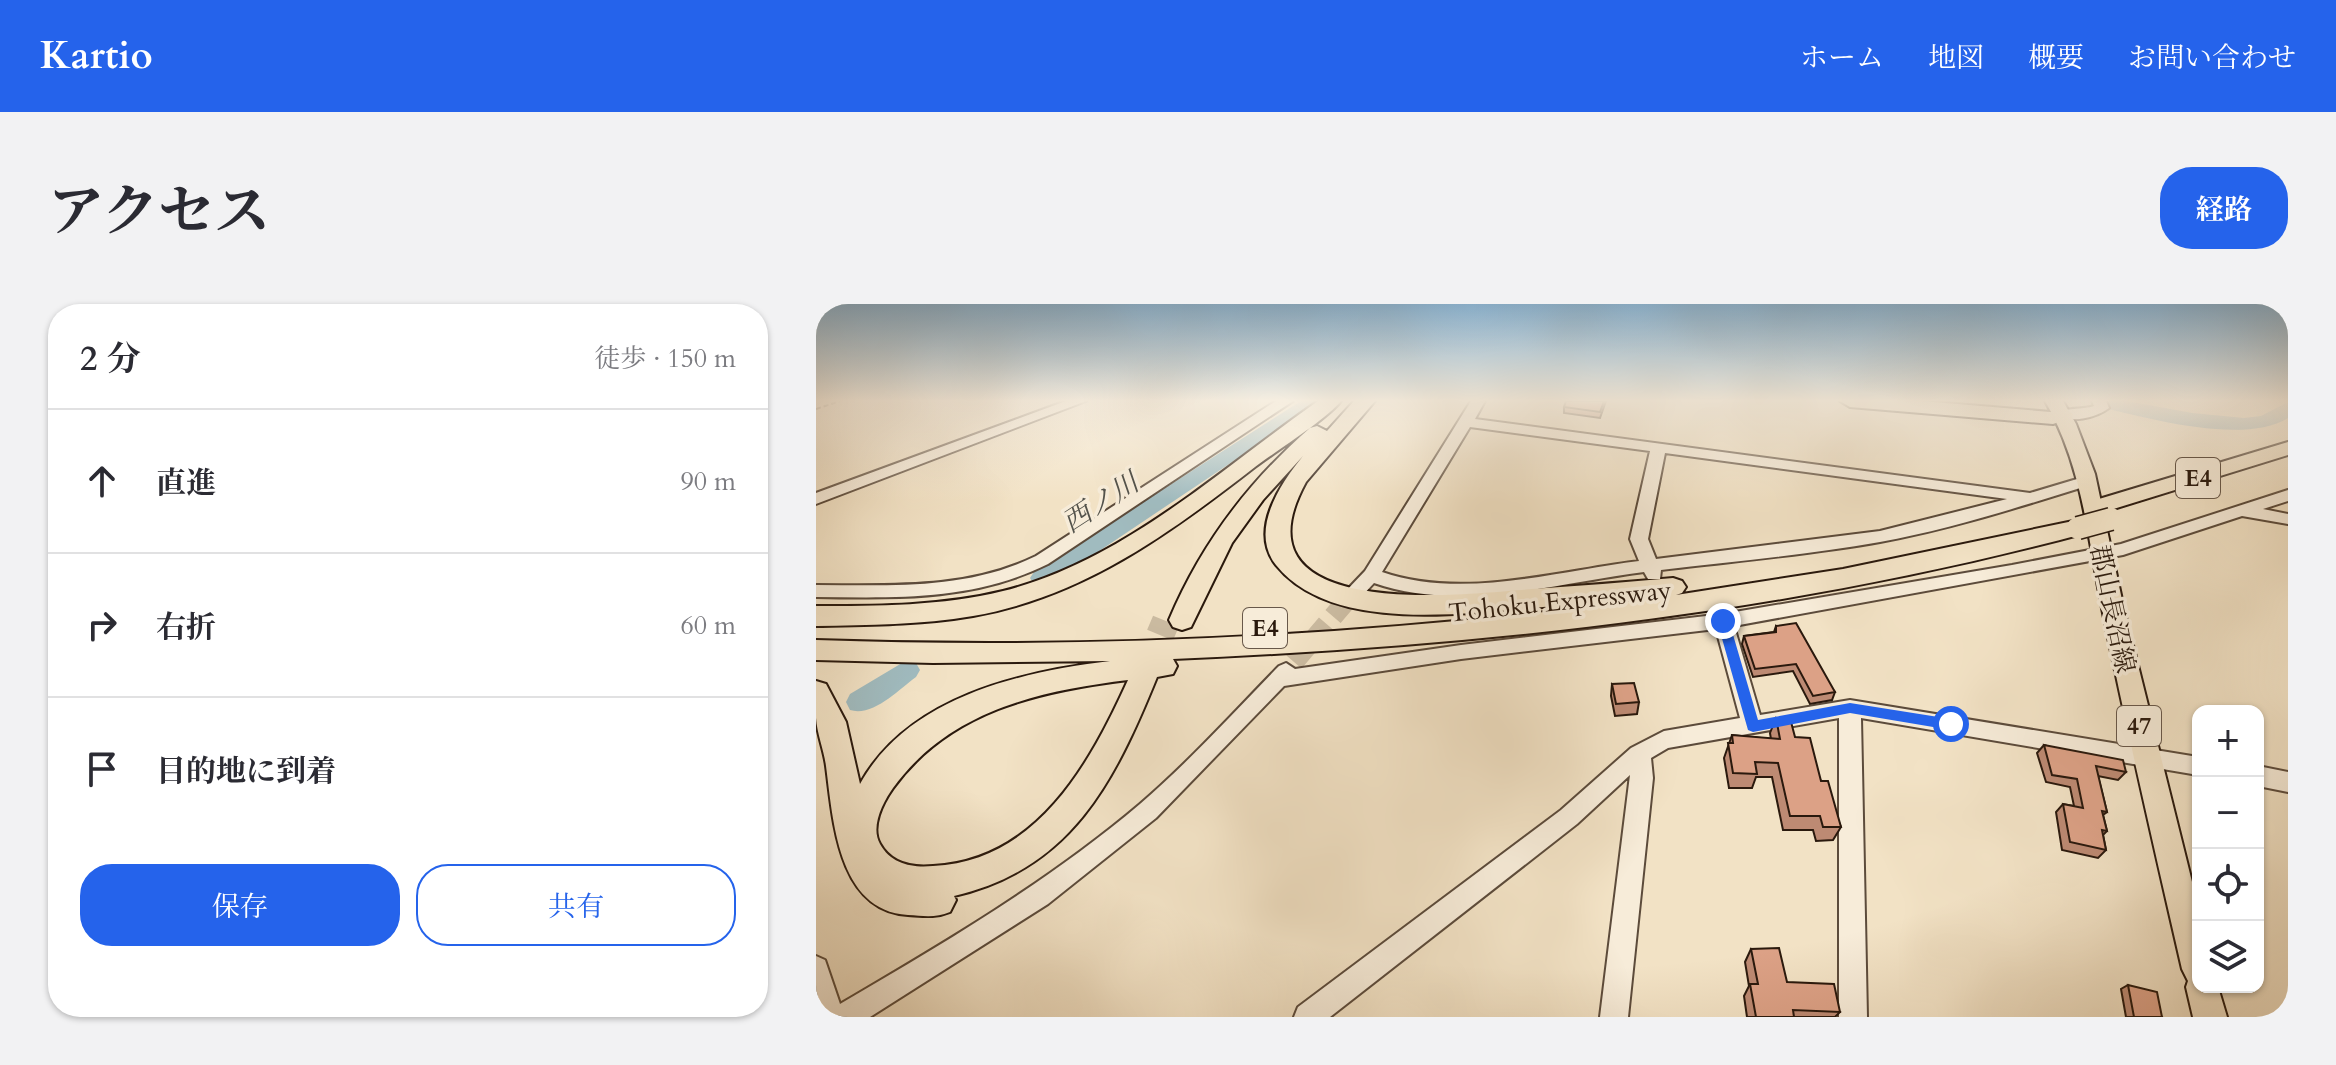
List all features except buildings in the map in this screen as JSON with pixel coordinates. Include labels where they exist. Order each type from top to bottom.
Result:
[{"type":"highway","points":[[816,616],[907,614],[959,609],[1026,594],[1059,582],[1142,538],[1285,434]]},
{"type":"highway","points":[[1302,434],[1245,489],[1198,556],[1174,621],[1218,546],[1261,485],[1315,434]]},
{"type":"highway","points":[[1334,434],[1295,483],[1282,509],[1279,533],[1284,557],[1292,568],[1315,586],[1344,598],[1441,606],[1712,584]]},
{"type":"highway","name":"Tohoku Expressway","points":[[2109,512],[2288,448]]},
{"type":"highway","name":"Tohoku Expressway","points":[[816,650],[956,653],[1220,647],[1376,637],[1545,621],[1770,591],[1950,557],[2288,466]]},
{"type":"highway","name":"Tohoku Expressway","points":[[816,632],[1070,635],[1289,627],[1472,612],[1712,584],[2076,521]]},
{"type":"highway","points":[[816,692],[825,705],[833,730],[830,815],[840,863],[852,881],[871,894],[918,902],[946,900],[1002,881],[1049,853],[1091,812],[1120,770],[1153,674],[1091,786],[1062,821],[1020,854],[978,874],[931,883],[909,882],[890,876],[877,867],[867,854],[860,835],[863,816],[881,778],[894,762],[943,723],[1008,693],[1063,677],[1390,644],[1545,621]]},
{"type":"main road","name":"郡山長沼線","points":[[2064,434],[2087,481],[2146,759],[2192,945]]},
{"type":"main road","points":[[2204,993],[2210,1017]]},
{"type":"street","points":[[816,499],[990,434]]},
{"type":"street","points":[[816,591],[914,591],[1009,576],[1042,560],[1235,434]]},
{"type":"street","points":[[1354,592],[1371,575],[1460,434]]},
{"type":"street","points":[[1560,434],[2031,498]]},
{"type":"street","points":[[1652,570],[1639,539],[1659,447]]},
{"type":"street","points":[[1371,575],[1389,583],[1441,589],[1652,570],[1894,536],[2087,481]]},
{"type":"street","points":[[844,1017],[941,960],[1086,861],[1176,785],[1286,671],[1461,652],[1672,622],[1723,621],[2101,554],[2139,545],[2288,495]]},
{"type":"street","points":[[2244,510],[2288,519]]},
{"type":"street","points":[[1723,621],[1753,726]]},
{"type":"street","points":[[1850,708],[1853,1017]]},
{"type":"street","points":[[1308,1017],[1569,817],[1639,754],[1654,744],[1679,736],[1850,708],[2192,765]]},
{"type":"street","points":[[1614,1017],[1642,778],[1639,754]]},
{"type":"street","points":[[2263,777],[2288,782]]},
{"type":"street","points":[[816,969],[830,1017]]},
{"type":"waterway","name":"西ノ川","points":[[1042,578],[1263,434]]},
{"type":"waterway","name":"西ノ川","points":[[860,702],[907,670]]},
{"type":"tunnel","points":[[1294,662],[1354,592]]},
{"type":"tunnel","points":[[1144,674],[1166,621]]},
{"type":"route","points":[[1723,621],[1753,726],[1850,708],[1951,724]]}]
